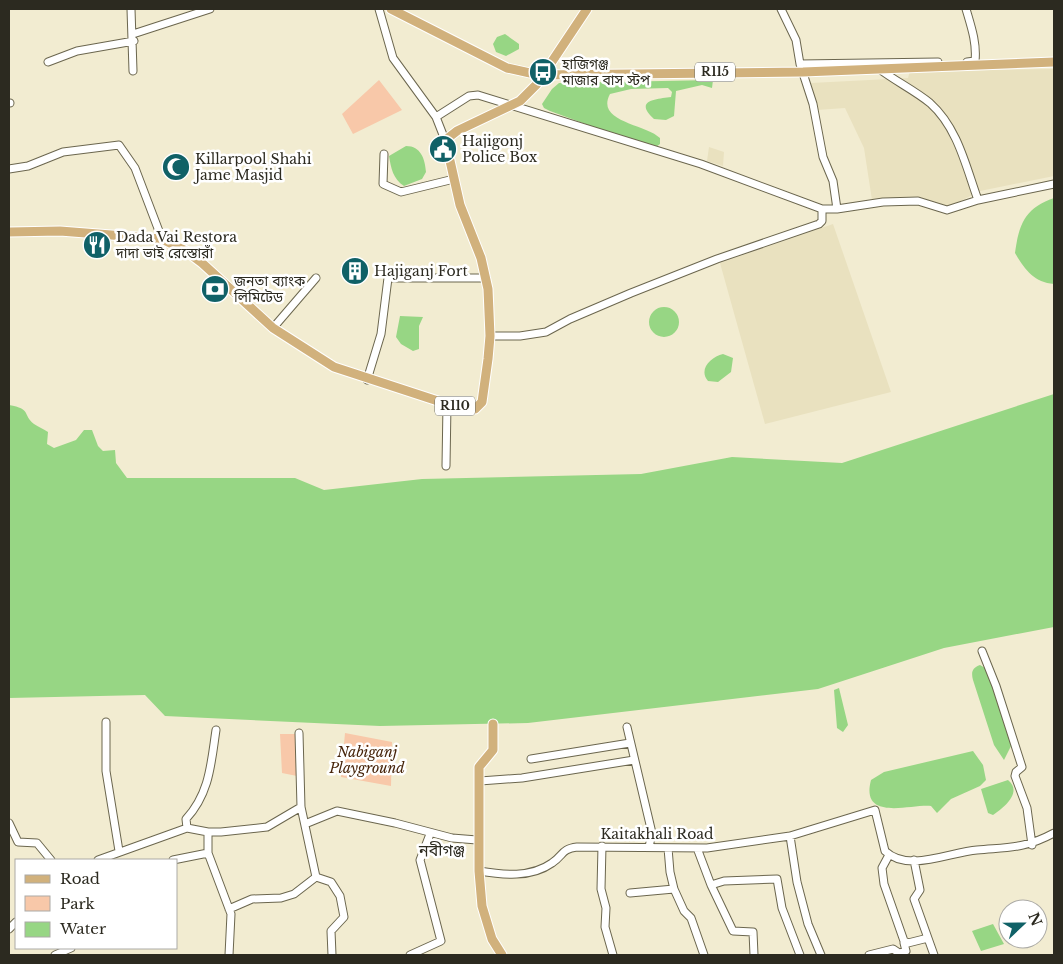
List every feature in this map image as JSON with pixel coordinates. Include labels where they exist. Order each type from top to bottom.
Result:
[{"type":"main road","name":"R115","points":[[391,9],[507,68],[543,75],[1054,62]]},
{"type":"main road","points":[[447,145],[451,134],[514,105],[537,84],[586,9]]},
{"type":"main road","name":"R110","points":[[9,232],[60,232],[162,239],[186,251],[202,263],[273,328],[334,367],[367,380],[469,409],[479,407],[482,402],[490,336],[486,278],[481,258],[460,205],[447,145]]},
{"type":"main road","points":[[493,724],[493,750],[480,764],[479,871],[482,906],[492,939],[502,955]]},
{"type":"street","points":[[131,9],[134,38],[133,71]]},
{"type":"street","points":[[48,62],[77,51],[134,38],[210,9]]},
{"type":"street","points":[[379,9],[393,58],[436,117],[447,145]]},
{"type":"street","points":[[781,9],[796,40],[813,104],[823,157],[833,180],[837,209]]},
{"type":"street","points":[[802,68],[974,62],[974,37],[966,9]]},
{"type":"street","points":[[877,67],[922,97],[944,119],[952,131],[978,200]]},
{"type":"street","points":[[436,117],[473,95],[514,105],[701,164],[822,209],[837,209],[883,202],[918,201],[946,210],[978,200],[1054,184]]},
{"type":"street","points":[[9,169],[28,166],[63,152],[119,145],[135,168],[162,239]]},
{"type":"street","points":[[384,154],[383,184],[400,192],[454,179]]},
{"type":"street","points":[[490,336],[520,336],[546,332],[570,319],[631,293],[819,224],[822,221],[822,209]]},
{"type":"street","points":[[273,328],[316,278]]},
{"type":"street","points":[[367,380],[381,334],[388,278],[486,278]]},
{"type":"street","points":[[446,466],[448,404]]},
{"type":"street","points":[[982,651],[1021,760],[1022,767],[1016,772],[1015,776],[1027,808],[1032,844]]},
{"type":"street","points":[[106,722],[106,771],[119,851]]},
{"type":"street","points":[[627,726],[652,832],[649,847]]},
{"type":"street","points":[[187,828],[186,819],[199,806],[208,779],[216,730]]},
{"type":"street","points":[[299,733],[301,807],[316,877]]},
{"type":"street","points":[[531,759],[630,742]]},
{"type":"street","points":[[480,781],[522,778],[634,760]]},
{"type":"street","points":[[100,859],[187,828],[208,832],[267,827],[301,807]]},
{"type":"street","name":"Kaitakhali Road","points":[[479,871],[521,874],[553,863],[566,849],[602,846],[697,848],[790,836],[875,810],[885,851],[889,854]]},
{"type":"street","points":[[305,824],[337,811],[396,823],[430,834],[478,840]]},
{"type":"street","points":[[9,823],[18,842],[37,843],[49,859]]},
{"type":"street","points":[[208,832],[208,853],[231,914],[229,955]]},
{"type":"street","points":[[869,955],[893,949],[899,953],[906,951],[884,884],[882,868],[889,854],[914,860],[934,859],[976,850],[1000,849],[1032,844],[1054,833]]},
{"type":"street","points":[[410,955],[423,952],[441,940],[420,860],[430,834]]},
{"type":"street","points":[[790,836],[794,866],[808,924],[821,955]]},
{"type":"street","points":[[602,846],[601,889],[606,908],[605,927],[613,955]]},
{"type":"street","points":[[668,848],[674,889],[684,911],[691,918],[704,955]]},
{"type":"street","points":[[697,848],[732,932],[753,932],[754,955]]},
{"type":"street","points":[[178,859],[208,853]]},
{"type":"street","points":[[914,860],[920,890],[914,900],[934,955]]},
{"type":"street","points":[[229,909],[252,899],[281,898],[294,894],[316,877]]},
{"type":"street","points":[[316,877],[333,884],[340,896],[344,914],[344,918],[330,931],[332,955]]},
{"type":"street","points":[[711,885],[724,881],[777,879],[782,908],[800,955]]},
{"type":"street","points":[[630,893],[674,889]]},
{"type":"street","points":[[904,943],[928,938]]},
{"type":"street","points":[[56,955],[70,949]]},
{"type":"shaded area","points":[[1054,69],[1054,176],[980,191],[949,207],[919,197],[872,200],[864,148],[845,108],[817,110],[811,83],[908,78],[910,71]]},
{"type":"shaded area","points":[[709,147],[724,152],[723,166],[707,161]]},
{"type":"shaded area","points":[[833,224],[891,392],[765,424],[720,263]]},
{"type":"green space","points":[[379,80],[402,110],[353,134],[342,114]]},
{"type":"green space","name":"Nabiganj Playground","points":[[345,733],[392,742],[391,786],[341,777]]},
{"type":"green space","points":[[280,734],[296,734],[297,776],[282,773]]},
{"type":"water","points":[[505,34],[519,44],[519,49],[506,56],[496,52],[493,44],[497,37]]},
{"type":"water","points":[[713,80],[712,88],[702,85],[676,91],[674,116],[666,120],[654,119],[648,113],[646,104],[654,100],[671,97],[672,92],[668,88],[631,89],[610,94],[607,103],[610,111],[616,117],[660,138],[660,144],[656,147],[610,133],[550,111],[544,108],[542,104],[552,89],[559,83]]},
{"type":"water","points":[[406,146],[419,151],[425,162],[426,172],[422,179],[404,186],[395,177],[389,156]]},
{"type":"water","points":[[1054,198],[1054,284],[1036,278],[1022,265],[1015,253],[1021,225],[1025,218],[1036,207]]},
{"type":"water","points":[[664,307],[675,311],[679,322],[675,333],[664,337],[653,333],[649,322],[653,311]]},
{"type":"water","points":[[400,316],[423,317],[419,326],[419,349],[413,351],[401,344],[396,337]]},
{"type":"water","points":[[723,354],[733,358],[731,372],[718,382],[708,381],[704,372],[707,364]]},
{"type":"water","points":[[1054,394],[1054,627],[944,648],[818,689],[528,723],[380,726],[165,716],[145,695],[9,698],[9,405],[24,410],[34,424],[48,432],[47,444],[54,448],[76,440],[84,430],[92,430],[98,446],[103,451],[115,450],[116,463],[127,478],[295,478],[324,490],[422,479],[641,474],[732,457],[842,463]]},
{"type":"water","points":[[980,665],[985,668],[1012,744],[1004,760],[994,745],[973,680],[973,671],[975,667]]},
{"type":"water","points":[[839,688],[848,725],[843,732],[837,728],[834,690]]},
{"type":"water","points":[[973,751],[983,765],[986,780],[980,786],[951,799],[937,813],[931,806],[889,808],[873,802],[870,793],[871,780],[884,772]]},
{"type":"water","points":[[1008,780],[1014,790],[1013,795],[1007,804],[993,815],[988,813],[981,789]]},
{"type":"water","points":[[993,924],[998,933],[998,946],[981,951],[972,931]]},
{"type":"place","name":"হাজিগঞ্জ মাজার বাস স্টপ","points":[[543,72]]},
{"type":"place","name":"Hajigonj Police Box","points":[[443,149]]},
{"type":"place","name":"Killarpool Shahi Jame Masjid","points":[[176,167]]},
{"type":"place","name":"Dada Vai Restora দাদা ভাই রেস্তোরাঁ","points":[[97,245]]},
{"type":"place","name":"Hajiganj Fort","points":[[355,271]]},
{"type":"place","name":"জনতা ব্যাংক লিমিটেড","points":[[215,289]]},
{"type":"district","name":"নবীগঞ্জ","points":[[442,850]]}]
